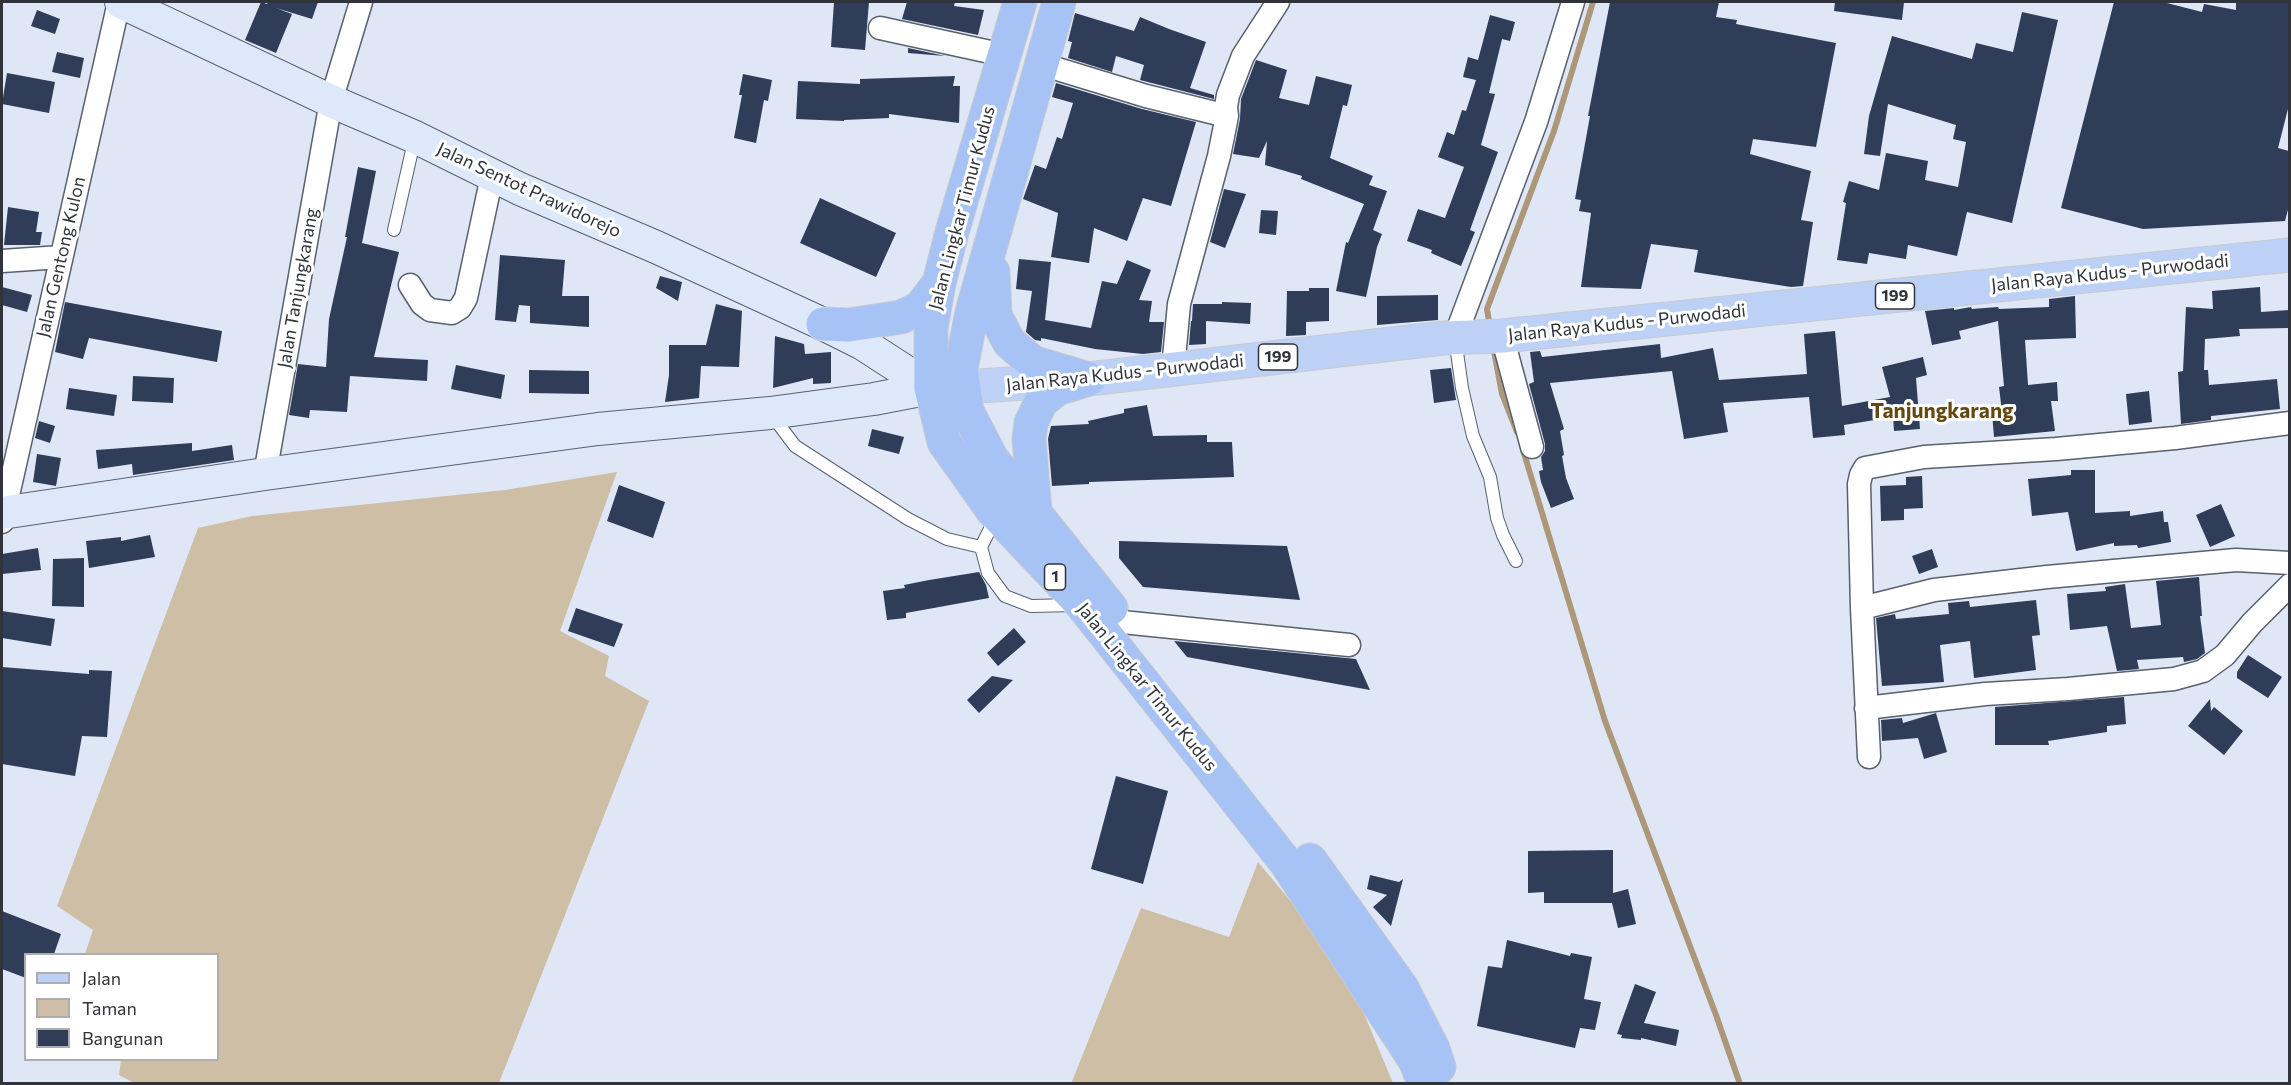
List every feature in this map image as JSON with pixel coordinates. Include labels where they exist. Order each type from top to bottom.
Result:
[{"type":"highway","name":"Jalan Lingkar Timur Kudus","points":[[1020,2],[939,283],[931,328],[931,388],[944,442],[993,510],[1082,605],[1287,864],[1416,1062],[1424,1083]]},
{"type":"highway","name":"Jalan Lingkar Timur Kudus","points":[[1059,2],[972,312],[961,369],[967,411],[992,459],[1302,849],[1402,988],[1433,1049],[1444,1083]]},
{"type":"highway","points":[[998,219],[993,280],[995,315],[1009,342],[1032,363],[1089,379]]},
{"type":"highway","points":[[823,324],[849,325],[901,317],[920,308],[939,283]]},
{"type":"highway","points":[[1035,512],[1029,439],[1031,423],[1041,402],[1057,388],[1089,379]]},
{"type":"main road","name":"Jalan Sentot Prawidorejo","points":[[120,2],[331,101],[415,137],[492,176],[823,324],[863,344],[931,388]]},
{"type":"main road","name":"Jalan Raya Kudus - Purwodadi","points":[[963,387],[1089,379],[1461,337],[1501,336],[2289,255]]},
{"type":"main road","points":[[3,516],[265,474],[598,429],[772,417],[931,388],[963,387]]},
{"type":"street","name":"Jalan Gentong Kulon","points":[[3,516],[120,2]]},
{"type":"street","name":"Jalan Tanjungkarang","points":[[265,474],[331,101],[361,2]]},
{"type":"street","points":[[1173,369],[1179,303],[1219,156],[1227,116],[1228,95],[1243,56],[1278,2]]},
{"type":"street","points":[[1461,337],[1536,122],[1573,2]]},
{"type":"street","points":[[879,28],[1004,55]]},
{"type":"street","points":[[1041,64],[1146,96],[1227,116]]},
{"type":"street","points":[[410,285],[422,304],[430,310],[452,313],[460,308],[466,298],[492,176]]},
{"type":"street","points":[[2,261],[61,257]]},
{"type":"street","points":[[1501,336],[1532,447]]},
{"type":"street","points":[[1869,757],[1859,484],[1865,468],[1924,457],[2068,448],[2175,438],[2289,423]]},
{"type":"street","points":[[1862,608],[1934,590],[2047,577],[2215,561],[2289,563]]},
{"type":"street","points":[[1866,708],[1985,694],[2174,679],[2203,671],[2226,655],[2252,623],[2289,585]]},
{"type":"street","points":[[1122,622],[1349,645]]},
{"type":"lane","points":[[394,230],[415,137]]},
{"type":"lane","points":[[1461,337],[1462,388],[1473,436],[1490,477],[1500,527],[1516,561]]},
{"type":"lane","points":[[772,417],[795,447],[908,519],[947,538],[981,548]]},
{"type":"lane","points":[[993,510],[993,523],[981,548],[988,573],[1005,596],[1031,606],[1082,605]]},
{"type":"green space","points":[[617,472],[560,631],[609,656],[605,676],[649,701],[499,1083],[136,1084],[119,1075],[121,1061],[219,1061],[219,953],[85,953],[93,930],[57,906],[198,528],[252,516],[505,490]]},
{"type":"green space","points":[[1258,862],[1323,940],[1357,997],[1393,1083],[1071,1084],[1141,908],[1229,937]]},
{"type":"building","points":[[261,2],[267,4],[268,2],[318,2],[312,19],[276,8],[292,14],[276,53],[245,40]]},
{"type":"building","points":[[834,2],[869,2],[865,50],[831,47]]},
{"type":"building","points":[[907,2],[955,2],[954,6],[984,10],[978,35],[902,19]]},
{"type":"building","points":[[1610,2],[1719,2],[1716,17],[1737,20],[1736,24],[1836,43],[1816,147],[1753,139],[1750,154],[1811,171],[1801,220],[1813,222],[1803,286],[1791,287],[1694,272],[1698,250],[1651,244],[1641,289],[1581,287],[1591,213],[1579,211],[1581,200],[1575,199]]},
{"type":"building","points":[[1835,2],[1904,2],[1902,20],[1834,11]]},
{"type":"building","points":[[2114,2],[2163,2],[2202,12],[2204,4],[2236,10],[2236,2],[2289,2],[2289,105],[2278,148],[2289,151],[2289,206],[2285,221],[2143,229],[2061,208]]},
{"type":"building","points":[[37,10],[60,19],[55,34],[31,26]]},
{"type":"building","points":[[2022,12],[2058,20],[2012,223],[1967,212],[1957,256],[1908,245],[1906,259],[1869,253],[1867,264],[1837,260],[1846,203],[1843,202],[1849,181],[1879,190],[1886,153],[1928,161],[1925,180],[1958,187],[1966,142],[1953,139],[1956,125],[1888,104],[1880,156],[1864,154],[1869,116],[1892,36],[1972,59],[1976,43],[2013,52]]},
{"type":"building","points":[[1075,13],[1134,31],[1140,17],[1206,42],[1190,88],[1214,95],[1214,99],[1140,80],[1144,65],[1116,56],[1112,72],[1068,58],[1072,42],[1068,41]]},
{"type":"building","points":[[1490,15],[1515,22],[1510,41],[1502,39],[1489,93],[1495,94],[1481,145],[1498,152],[1470,230],[1475,232],[1461,266],[1431,253],[1432,250],[1407,241],[1418,209],[1445,218],[1464,167],[1438,157],[1447,132],[1454,135],[1462,110],[1466,111],[1476,80],[1463,77],[1468,57],[1478,60]]},
{"type":"building","points":[[908,48],[945,56],[908,53]]},
{"type":"building","points":[[57,52],[84,58],[80,78],[52,72]]},
{"type":"building","points":[[1256,60],[1287,70],[1279,98],[1309,105],[1316,76],[1352,85],[1347,106],[1343,105],[1330,158],[1373,176],[1369,185],[1387,191],[1373,230],[1382,234],[1366,297],[1336,291],[1346,242],[1348,243],[1364,204],[1301,179],[1302,176],[1265,165],[1267,141],[1259,158],[1233,154],[1240,119],[1241,99]]},
{"type":"building","points":[[7,73],[55,82],[49,113],[2,104]]},
{"type":"building","points":[[743,74],[772,80],[768,101],[764,100],[756,143],[734,138],[742,95],[739,95]]},
{"type":"building","points":[[955,76],[953,86],[960,86],[959,123],[889,114],[889,118],[844,121],[796,119],[798,81],[860,84],[860,79]]},
{"type":"building","points":[[1056,83],[1142,109],[1196,122],[1171,206],[1143,198],[1127,241],[1094,228],[1089,263],[1051,257],[1058,213],[1023,199],[1035,165],[1046,169],[1057,137],[1062,139],[1073,103],[1052,97]]},
{"type":"building","points":[[358,167],[376,171],[362,243],[399,252],[374,357],[428,360],[427,381],[350,376],[347,412],[310,410],[309,418],[289,415],[298,364],[326,367],[329,319],[347,237],[345,237]]},
{"type":"building","points":[[1224,189],[1246,194],[1225,248],[1210,242]]},
{"type":"building","points":[[820,198],[896,233],[876,277],[800,243]]},
{"type":"building","points":[[8,207],[39,212],[36,232],[42,232],[40,245],[4,245]]},
{"type":"building","points":[[1261,210],[1278,211],[1276,235],[1259,233]]},
{"type":"building","points":[[500,255],[565,260],[562,296],[589,296],[589,327],[530,323],[530,306],[519,305],[516,322],[495,320]]},
{"type":"building","points":[[1019,259],[1051,262],[1045,320],[1091,328],[1102,281],[1117,284],[1127,260],[1151,270],[1139,300],[1152,301],[1149,322],[1164,322],[1161,352],[1143,354],[1095,349],[1041,338],[1041,341],[1035,340],[1026,332],[1032,291],[1016,289]]},
{"type":"building","points":[[660,276],[682,282],[678,301],[656,288]]},
{"type":"building","points":[[2,287],[32,295],[27,312],[2,305]]},
{"type":"building","points":[[2260,287],[2261,312],[2289,310],[2289,328],[2239,329],[2240,336],[2205,339],[2204,370],[2208,370],[2209,385],[2277,379],[2280,409],[2211,416],[2211,420],[2181,424],[2178,372],[2183,371],[2186,307],[2213,309],[2212,291]]},
{"type":"building","points":[[1309,288],[1329,288],[1329,321],[1306,322],[1306,335],[1286,336],[1287,291],[1309,291]]},
{"type":"building","points":[[1438,295],[1438,320],[1377,325],[1377,296]]},
{"type":"building","points":[[2075,296],[2076,338],[2025,340],[2028,385],[2057,382],[2058,401],[2051,401],[2055,431],[1994,437],[1992,413],[2002,412],[1999,387],[2004,386],[1998,321],[1959,331],[1961,339],[1932,345],[1925,311],[1971,307],[1972,309],[1998,307],[1999,309],[2049,307],[2049,299]]},
{"type":"building","points":[[65,302],[222,331],[217,362],[89,338],[83,359],[55,352]]},
{"type":"building","points":[[1251,303],[1250,324],[1206,321],[1206,344],[1189,345],[1193,304]]},
{"type":"building","points":[[716,304],[742,311],[739,367],[701,366],[699,398],[665,402],[669,375],[669,345],[706,345]]},
{"type":"building","points":[[1835,331],[1842,406],[1890,397],[1882,367],[1923,357],[1927,375],[1916,378],[1920,429],[1894,431],[1893,417],[1844,425],[1845,435],[1813,438],[1809,397],[1723,403],[1728,432],[1684,439],[1672,371],[1550,383],[1564,429],[1560,431],[1564,455],[1562,456],[1566,478],[1574,499],[1551,508],[1539,471],[1543,470],[1541,457],[1545,451],[1545,444],[1529,384],[1534,382],[1530,352],[1540,351],[1542,357],[1660,344],[1661,358],[1713,348],[1719,380],[1807,374],[1804,334]]},
{"type":"building","points":[[775,336],[804,344],[805,354],[831,352],[831,383],[813,384],[813,378],[773,388]]},
{"type":"building","points":[[456,365],[505,375],[501,399],[451,389]]},
{"type":"building","points":[[1451,368],[1456,400],[1434,403],[1430,370]]},
{"type":"building","points":[[529,370],[589,371],[589,394],[529,393]]},
{"type":"building","points":[[133,376],[174,378],[173,403],[132,401]]},
{"type":"building","points":[[69,388],[117,395],[114,416],[66,409]]},
{"type":"building","points":[[2149,391],[2152,422],[2129,425],[2126,394]]},
{"type":"building","points":[[1147,405],[1153,436],[1207,435],[1207,442],[1232,442],[1234,477],[1089,482],[1089,484],[1052,486],[1048,439],[1051,426],[1089,424],[1088,421],[1124,413],[1124,409]]},
{"type":"building","points":[[39,421],[55,426],[50,443],[35,438]]},
{"type":"building","points":[[872,429],[904,437],[899,454],[868,446]]},
{"type":"building","points":[[192,443],[192,451],[232,445],[234,460],[133,475],[132,464],[98,469],[96,450]]},
{"type":"building","points":[[37,454],[61,458],[56,486],[33,482]]},
{"type":"building","points":[[2071,470],[2095,470],[2095,513],[2130,511],[2130,516],[2163,511],[2164,522],[2168,522],[2171,542],[2138,548],[2137,545],[2114,546],[2114,543],[2076,551],[2068,512],[2032,516],[2028,479],[2071,475]]},
{"type":"building","points":[[1922,476],[1923,508],[1904,509],[1904,520],[1881,521],[1880,486],[1906,485],[1906,477]]},
{"type":"building","points":[[619,485],[665,502],[653,538],[607,521]]},
{"type":"building","points":[[2221,504],[2235,536],[2210,547],[2196,515]]},
{"type":"building","points":[[150,535],[155,557],[89,568],[86,541],[121,537],[121,541]]},
{"type":"building","points":[[1119,541],[1287,546],[1300,600],[1143,587],[1119,558]]},
{"type":"building","points":[[38,548],[41,570],[2,574],[2,554]]},
{"type":"building","points":[[1932,549],[1938,567],[1919,574],[1912,556]]},
{"type":"building","points":[[84,558],[84,607],[52,606],[53,559]]},
{"type":"building","points":[[979,572],[986,585],[989,598],[906,613],[906,618],[887,620],[883,591],[905,588],[904,585],[929,580]]},
{"type":"building","points":[[2199,577],[2202,616],[2200,616],[2205,653],[2197,659],[2184,662],[2183,657],[2137,660],[2139,669],[2117,671],[2107,626],[2070,630],[2067,594],[2106,591],[2105,587],[2125,584],[2131,628],[2161,625],[2156,581]]},
{"type":"building","points":[[2036,600],[2040,635],[2032,636],[2036,670],[1974,678],[1970,641],[1940,645],[1944,682],[1882,686],[1876,618],[1895,614],[1896,619],[1949,614],[1948,603],[1969,601],[1970,607]]},
{"type":"building","points":[[576,608],[623,624],[614,647],[568,631]]},
{"type":"building","points":[[2,611],[55,619],[51,646],[2,638]]},
{"type":"building","points":[[1014,628],[1026,642],[998,666],[987,653]]},
{"type":"building","points":[[1174,641],[1356,659],[1370,690],[1187,657]]},
{"type":"building","points":[[2248,655],[2282,677],[2268,698],[2237,678],[2237,672]]},
{"type":"building","points":[[2,667],[89,674],[89,670],[112,671],[107,737],[82,736],[75,776],[2,764]]},
{"type":"building","points":[[992,676],[1013,680],[979,713],[967,700]]},
{"type":"building","points":[[2124,697],[2126,724],[2107,726],[2107,732],[2048,741],[2049,745],[1995,745],[1995,707]]},
{"type":"building","points":[[2210,699],[2211,711],[2214,707],[2243,731],[2224,755],[2188,726]]},
{"type":"building","points":[[1936,713],[1947,752],[1924,759],[1918,738],[1882,741],[1881,720],[1902,718],[1903,723]]},
{"type":"building","points":[[1116,776],[1168,791],[1143,884],[1091,869]]},
{"type":"building","points":[[1613,850],[1613,893],[1628,889],[1636,924],[1618,928],[1612,903],[1544,903],[1544,892],[1528,893],[1528,851]]},
{"type":"building","points":[[1370,875],[1399,882],[1403,879],[1391,926],[1373,907],[1387,895],[1367,889]]},
{"type":"building","points":[[2,911],[61,934],[54,953],[24,953],[24,977],[2,969]]},
{"type":"building","points":[[1507,940],[1570,956],[1571,953],[1592,957],[1584,999],[1601,1002],[1595,1030],[1580,1028],[1575,1048],[1477,1026],[1488,966],[1502,968]]},
{"type":"building","points":[[1635,984],[1656,992],[1644,1023],[1679,1030],[1676,1046],[1641,1038],[1641,1040],[1621,1038],[1622,1035],[1617,1034]]},
{"type":"waterway","points":[[1490,327],[1487,309],[1554,131],[1593,2]]},
{"type":"waterway","points":[[1493,346],[1502,394],[1517,432]]},
{"type":"waterway","points":[[1523,450],[1605,721],[1740,1084]]},
{"type":"district","name":"Tanjungkarang","points":[[1942,411]]}]
